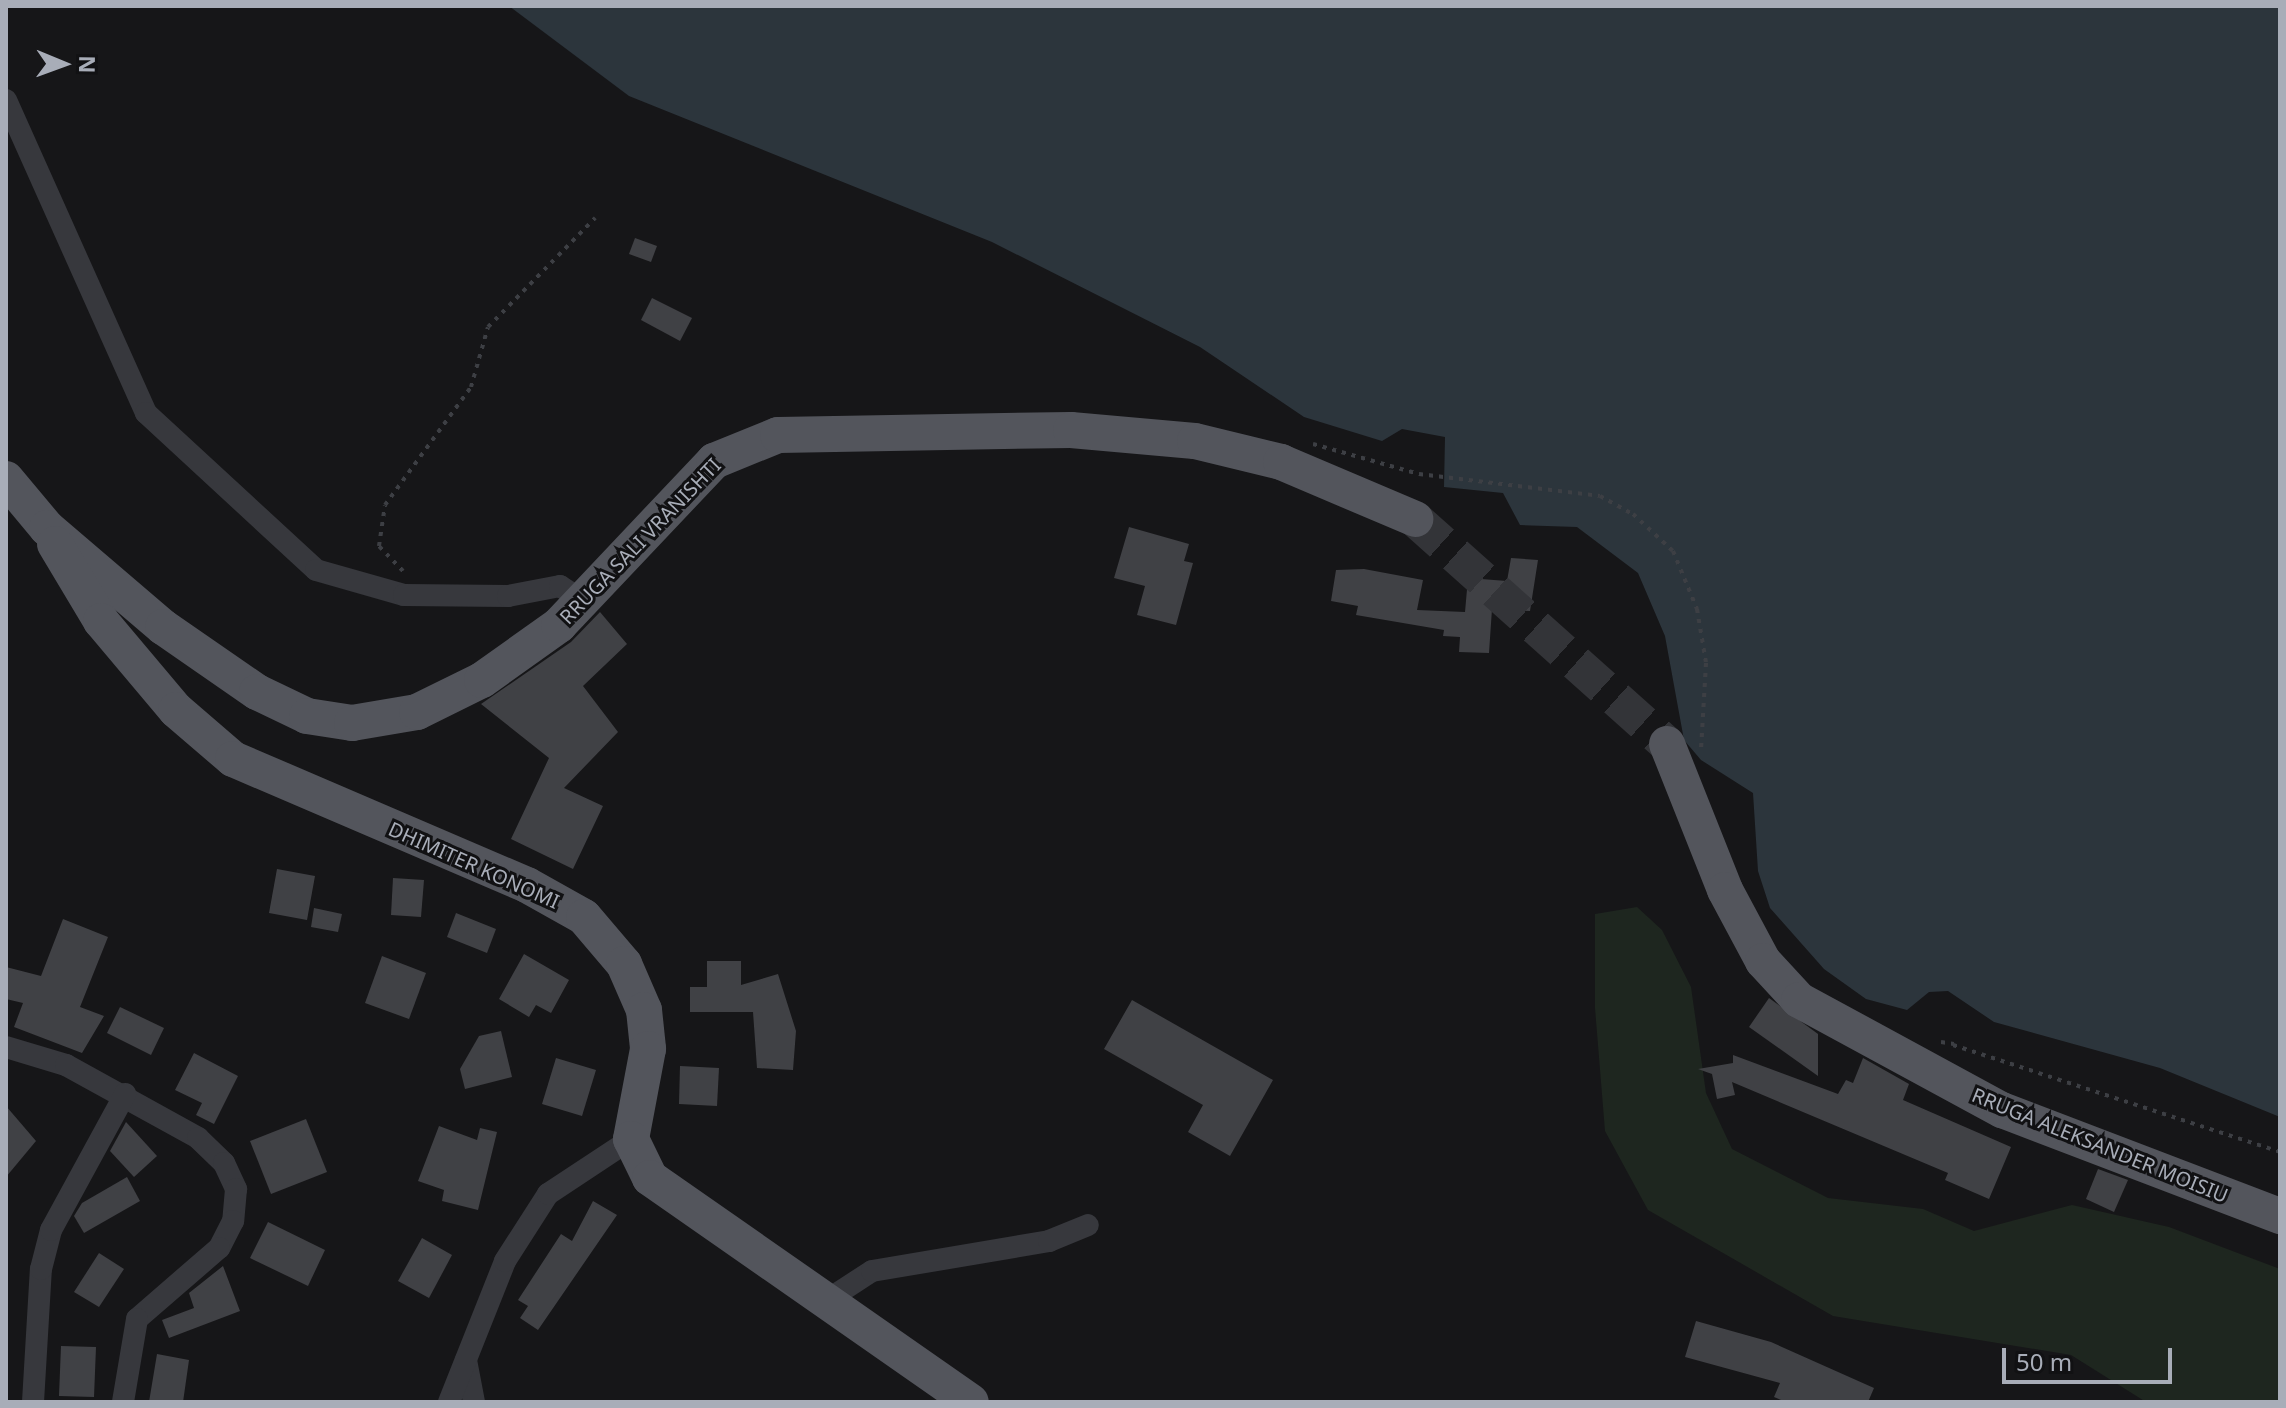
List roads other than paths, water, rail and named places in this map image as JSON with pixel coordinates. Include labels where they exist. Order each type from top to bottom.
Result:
[{"type":"main road","name":"RRUGA SALI VRANISHTI","points":[[10,492],[47,528],[163,627],[257,692],[307,716],[352,723],[417,712],[482,680],[583,601],[714,461],[778,435],[1071,430],[1195,441],[1281,462],[1415,519]]},
{"type":"main road","name":"DHIMITER KONOMI","points":[[47,528],[101,621],[176,710],[233,759],[527,885],[599,932],[638,987],[648,1029],[631,1139]]},
{"type":"main road","name":"RRUGA ALEKSANDER MOISIU","points":[[1667,744],[1725,890],[1763,961],[1799,1000],[1923,1054],[2002,1110],[2280,1216]]},
{"type":"main road","points":[[631,1139],[634,1158],[662,1193],[829,1299],[971,1402]]},
{"type":"street","points":[[6,100],[140,399],[169,440],[316,570],[371,591],[438,598],[560,586],[583,601]]},
{"type":"street","points":[[6,1047],[125,1094],[198,1138],[224,1163],[236,1189],[233,1221],[219,1248],[137,1319],[123,1402]]},
{"type":"street","points":[[33,1402],[41,1269],[51,1230],[125,1094]]},
{"type":"street","points":[[449,1402],[464,1350],[505,1261],[548,1194],[631,1139]]},
{"type":"street","points":[[829,1299],[872,1271],[1049,1241],[1088,1225]]},
{"type":"street","points":[[464,1350],[474,1402]]},
{"type":"tunnel","points":[[1415,519],[1667,744]]}]
